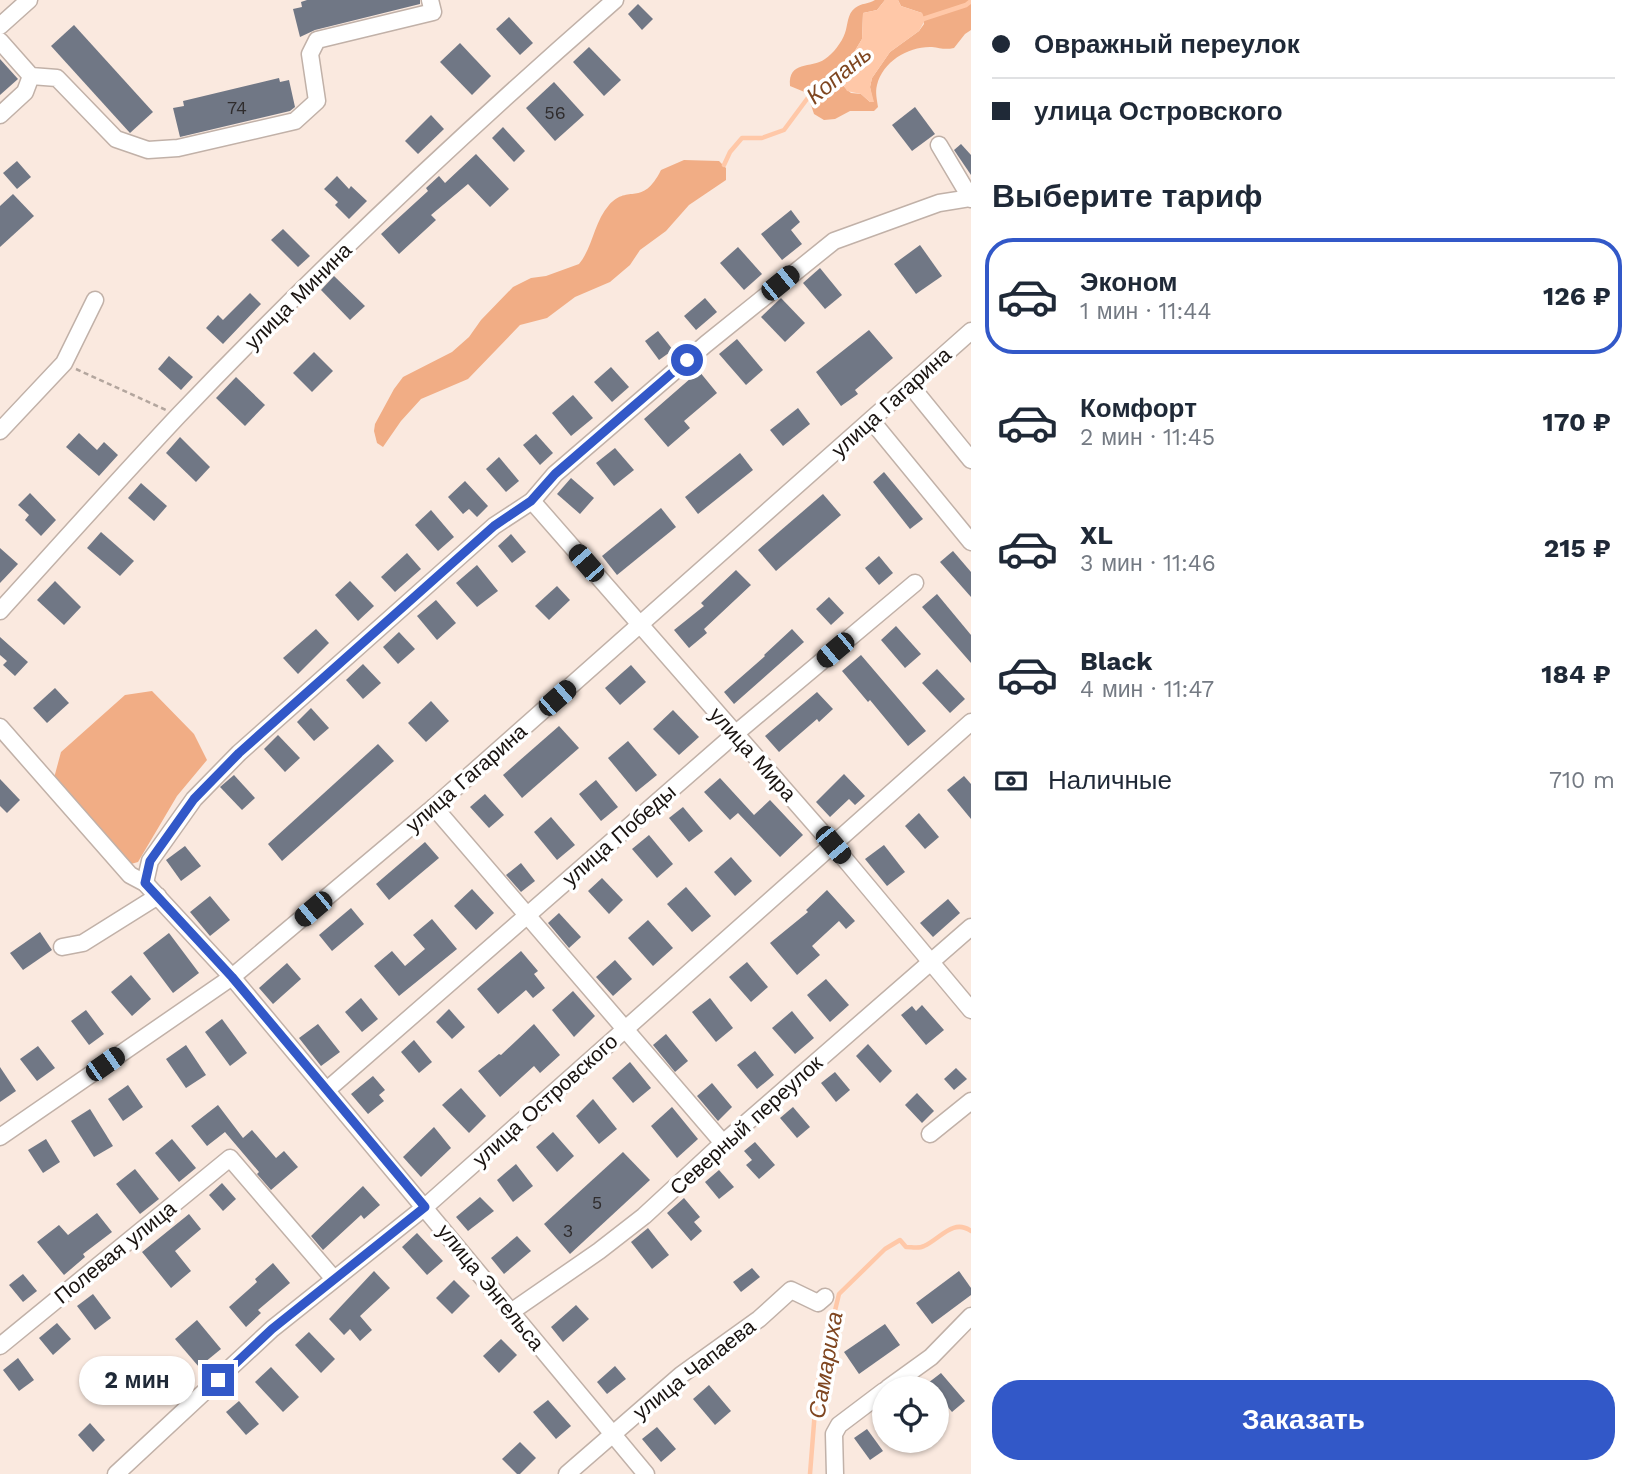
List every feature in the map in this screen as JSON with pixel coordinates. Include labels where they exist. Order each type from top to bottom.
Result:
[{"type":"street","points":[[0,26],[29,0]]},
{"type":"street","points":[[0,41],[31,76],[57,78],[116,139],[148,150],[178,148],[295,121],[317,101],[310,54],[317,40],[433,12],[430,0]]},
{"type":"street","name":"улица Минина","points":[[0,611],[178,416],[355,237],[615,0]]},
{"type":"street","points":[[0,114],[25,92],[31,76]]},
{"type":"street","points":[[145,883],[150,861],[194,799],[239,753],[494,526],[531,501],[555,474],[706,344],[834,241],[939,203],[971,198],[939,145]]},
{"type":"street","points":[[0,431],[64,363],[95,300]]},
{"type":"street","name":"улица Гагарина","points":[[0,1137],[232,977],[434,807],[971,331]]},
{"type":"street","points":[[910,385],[971,460]]},
{"type":"street","points":[[871,420],[971,542]]},
{"type":"street","name":"улица Мира","points":[[531,501],[833,845],[971,1010]]},
{"type":"street","name":"улица Победы","points":[[327,1090],[735,734],[915,583]]},
{"type":"street","name":"улица Островского","points":[[116,1474],[272,1329],[425,1207],[971,722]]},
{"type":"street","name":"улица Энгельса","points":[[0,727],[5,746],[130,875],[145,883],[158,896],[232,977],[646,1474]]},
{"type":"street","points":[[434,807],[723,1143]]},
{"type":"street","points":[[62,947],[83,943],[158,896]]},
{"type":"street","name":"Северный переулок","points":[[511,1311],[599,1251],[644,1216],[723,1143],[971,927]]},
{"type":"street","points":[[930,1134],[971,1101]]},
{"type":"street","name":"Полевая улица","points":[[0,1346],[230,1158],[334,1279]]},
{"type":"street","name":"улица Чапаева","points":[[567,1474],[681,1376],[759,1319],[791,1290],[818,1303],[825,1297]]},
{"type":"street","points":[[905,1376],[931,1357],[971,1316]]},
{"type":"street","points":[[835,1474],[834,1434],[839,1425],[872,1400]]},
{"type":"path","points":[[64,363],[178,416]]},
{"type":"shaded area","points":[[875,0],[885,0],[877,10],[863,13],[862,39],[847,64],[837,69],[839,79],[851,93],[861,94],[870,102],[873,102],[870,87],[872,78],[890,52],[919,31],[924,24],[922,13],[901,6],[898,0],[971,0],[971,30],[954,48],[923,47],[906,52],[891,62],[880,76],[876,93],[878,107],[874,111],[850,111],[835,119],[824,120],[814,114],[807,93],[790,86],[790,78],[793,72],[802,66],[828,57],[842,40],[852,10]]},
{"type":"shaded area","points":[[684,160],[719,161],[726,168],[726,180],[689,205],[666,231],[640,250],[630,265],[610,282],[575,297],[547,318],[520,325],[468,379],[421,399],[383,447],[377,443],[375,424],[403,377],[452,352],[469,337],[481,320],[513,287],[531,278],[546,276],[579,264],[609,205],[616,199],[648,188],[661,170]]},
{"type":"shaded area","points":[[152,691],[194,734],[207,760],[177,796],[138,862],[131,864],[54,778],[61,752],[125,695]]},
{"type":"water","points":[[885,0],[898,0],[901,6],[922,13],[925,20],[919,31],[890,52],[872,78],[870,87],[874,102],[870,102],[861,94],[847,91],[836,72],[847,64],[862,39],[863,13],[877,10]]},
{"type":"building","points":[[420,0],[420,4],[315,30],[300,37],[293,9],[302,7],[301,2]]},
{"type":"building","points":[[638,4],[653,19],[642,30],[628,14]]},
{"type":"building","points":[[509,17],[533,43],[520,55],[496,29]]},
{"type":"building","points":[[74,25],[153,112],[130,133],[51,46]]},
{"type":"building","points":[[460,43],[491,76],[472,95],[440,62]]},
{"type":"building","points":[[589,47],[621,80],[604,96],[573,62]]},
{"type":"building","points":[[0,59],[18,79],[0,95]]},
{"type":"building","points":[[279,78],[280,82],[289,80],[295,107],[290,111],[180,137],[173,108],[184,106],[183,101]]},
{"type":"building","points":[[554,82],[584,115],[555,141],[526,108]]},
{"type":"building","points":[[915,107],[935,134],[912,151],[892,125]]},
{"type":"building","points":[[431,115],[444,129],[418,154],[405,141]]},
{"type":"building","points":[[503,127],[525,151],[514,162],[492,138]]},
{"type":"building","points":[[961,144],[971,155],[971,175],[954,150]]},
{"type":"building","points":[[476,154],[509,189],[490,207],[468,184],[431,215],[436,220],[399,254],[381,234],[428,191],[426,188],[439,176],[445,183]]},
{"type":"building","points":[[17,161],[31,177],[17,189],[3,173]]},
{"type":"building","points":[[337,176],[349,189],[351,186],[367,201],[349,219],[335,205],[338,202],[324,189]]},
{"type":"building","points":[[13,194],[34,216],[0,247],[0,206]]},
{"type":"building","points":[[791,210],[800,222],[791,230],[802,244],[782,260],[761,234]]},
{"type":"building","points":[[283,229],[310,256],[298,267],[271,240]]},
{"type":"building","points":[[920,245],[942,276],[916,294],[894,264]]},
{"type":"building","points":[[738,247],[762,274],[744,290],[720,263]]},
{"type":"building","points":[[820,268],[842,295],[825,309],[803,283]]},
{"type":"building","points":[[334,276],[365,306],[350,320],[321,290]]},
{"type":"building","points":[[250,293],[261,304],[223,344],[206,328],[218,315],[223,320]]},
{"type":"building","points":[[705,298],[717,312],[696,330],[684,316]]},
{"type":"building","points":[[781,298],[805,323],[785,342],[761,317]]},
{"type":"building","points":[[869,330],[893,358],[855,390],[858,394],[841,406],[816,372]]},
{"type":"building","points":[[658,331],[673,350],[659,360],[645,341]]},
{"type":"building","points":[[737,339],[763,370],[746,385],[719,354]]},
{"type":"building","points":[[314,352],[333,371],[312,392],[293,373]]},
{"type":"building","points":[[169,356],[193,377],[181,390],[158,369]]},
{"type":"building","points":[[611,367],[629,387],[612,402],[594,382]]},
{"type":"building","points":[[699,371],[717,393],[684,421],[690,428],[668,447],[644,419]]},
{"type":"building","points":[[236,377],[265,405],[245,426],[216,398]]},
{"type":"building","points":[[573,395],[593,418],[571,436],[552,413]]},
{"type":"building","points":[[798,408],[810,424],[783,446],[770,430]]},
{"type":"building","points":[[79,433],[97,450],[104,442],[118,455],[99,476],[66,447]]},
{"type":"building","points":[[536,434],[553,453],[540,465],[523,445]]},
{"type":"building","points":[[180,437],[210,467],[196,482],[166,453]]},
{"type":"building","points":[[615,448],[634,470],[614,486],[596,463]]},
{"type":"building","points":[[740,453],[753,470],[698,514],[685,497]]},
{"type":"building","points":[[499,457],[519,481],[506,492],[486,469]]},
{"type":"building","points":[[884,472],[923,519],[910,529],[873,482]]},
{"type":"building","points":[[571,478],[594,498],[580,514],[557,494]]},
{"type":"building","points":[[465,481],[488,506],[477,517],[469,509],[463,514],[448,497]]},
{"type":"building","points":[[141,483],[167,506],[154,521],[128,498]]},
{"type":"building","points":[[30,493],[56,520],[41,536],[25,520],[29,515],[18,505]]},
{"type":"building","points":[[823,494],[841,515],[776,571],[758,550]]},
{"type":"building","points":[[661,508],[676,527],[617,575],[602,556]]},
{"type":"building","points":[[431,510],[454,537],[438,551],[415,525]]},
{"type":"building","points":[[101,532],[134,561],[120,576],[87,548]]},
{"type":"building","points":[[511,534],[526,552],[512,563],[498,546]]},
{"type":"building","points":[[0,548],[18,564],[0,583]]},
{"type":"building","points":[[953,551],[971,572],[971,597],[940,562]]},
{"type":"building","points":[[407,553],[421,569],[395,592],[381,577]]},
{"type":"building","points":[[879,556],[893,573],[879,585],[865,568]]},
{"type":"building","points":[[477,565],[498,591],[477,607],[456,583]]},
{"type":"building","points":[[736,570],[751,585],[704,629],[707,633],[689,648],[674,630],[704,606],[701,603]]},
{"type":"building","points":[[55,581],[81,607],[64,625],[37,600]]},
{"type":"building","points":[[350,581],[374,606],[358,621],[335,595]]},
{"type":"building","points":[[557,586],[570,600],[549,620],[535,606]]},
{"type":"building","points":[[937,594],[971,635],[971,663],[922,607]]},
{"type":"building","points":[[829,597],[844,613],[831,625],[816,609]]},
{"type":"building","points":[[436,600],[456,623],[437,640],[417,616]]},
{"type":"building","points":[[896,626],[921,654],[905,668],[881,640]]},
{"type":"building","points":[[316,629],[329,643],[298,674],[283,658]]},
{"type":"building","points":[[792,629],[804,642],[734,704],[724,692]]},
{"type":"building","points":[[399,632],[415,649],[398,664],[383,647]]},
{"type":"building","points":[[0,637],[28,662],[15,676],[3,665],[7,661],[0,655]]},
{"type":"building","points":[[861,655],[926,731],[908,746],[842,671]]},
{"type":"building","points":[[363,664],[381,683],[363,699],[346,680]]},
{"type":"building","points":[[631,665],[646,682],[620,705],[605,688]]},
{"type":"building","points":[[937,669],[965,699],[950,713],[922,683]]},
{"type":"building","points":[[55,688],[69,703],[47,723],[33,708]]},
{"type":"building","points":[[817,692],[833,709],[819,722],[817,719],[779,752],[765,736]]},
{"type":"building","points":[[431,701],[449,721],[426,742],[408,723]]},
{"type":"building","points":[[311,708],[329,728],[314,741],[297,722]]},
{"type":"building","points":[[673,710],[699,737],[679,755],[653,729]]},
{"type":"building","points":[[559,726],[579,748],[522,798],[503,775]]},
{"type":"building","points":[[278,735],[300,758],[285,772],[264,749]]},
{"type":"building","points":[[628,741],[657,775],[636,792],[608,758]]},
{"type":"building","points":[[378,744],[394,761],[282,861],[268,844]]},
{"type":"building","points":[[844,774],[865,796],[855,805],[849,799],[830,817],[816,802]]},
{"type":"building","points":[[234,775],[255,798],[242,810],[220,787]]},
{"type":"building","points":[[964,776],[971,784],[971,819],[947,790]]},
{"type":"building","points":[[720,778],[754,815],[770,800],[803,835],[780,857],[738,813],[730,820],[704,792]]},
{"type":"building","points":[[0,779],[20,800],[7,813],[0,806]]},
{"type":"building","points":[[596,780],[618,807],[601,821],[579,794]]},
{"type":"building","points":[[485,794],[504,815],[489,828],[470,807]]},
{"type":"building","points":[[683,807],[703,831],[689,842],[669,818]]},
{"type":"building","points":[[919,813],[939,837],[925,849],[905,826]]},
{"type":"building","points":[[551,817],[575,845],[557,860],[534,832]]},
{"type":"building","points":[[649,835],[673,864],[657,878],[632,849]]},
{"type":"building","points":[[425,842],[439,858],[389,900],[376,884]]},
{"type":"building","points":[[884,845],[905,872],[887,886],[865,859]]},
{"type":"building","points":[[185,846],[201,866],[181,881],[166,860]]},
{"type":"building","points":[[731,857],[752,881],[735,896],[714,872]]},
{"type":"building","points":[[521,863],[535,881],[521,892],[506,875]]},
{"type":"building","points":[[602,878],[623,900],[609,914],[588,891]]},
{"type":"building","points":[[686,887],[711,916],[692,932],[667,904]]},
{"type":"building","points":[[472,889],[494,913],[476,930],[454,906]]},
{"type":"building","points":[[827,890],[855,921],[846,929],[839,921],[812,946],[820,955],[797,975],[770,943],[808,912],[806,910]]},
{"type":"building","points":[[210,896],[230,920],[210,936],[190,912]]},
{"type":"building","points":[[948,899],[960,913],[933,937],[920,923]]},
{"type":"building","points":[[351,908],[364,924],[332,951],[319,935]]},
{"type":"building","points":[[559,913],[581,937],[569,948],[548,923]]},
{"type":"building","points":[[432,919],[457,949],[399,996],[374,966],[392,951],[405,966],[425,949],[413,935]]},
{"type":"building","points":[[648,920],[673,948],[653,966],[628,938]]},
{"type":"building","points":[[40,932],[52,950],[23,970],[10,953]]},
{"type":"building","points":[[169,933],[199,973],[173,993],[143,953]]},
{"type":"building","points":[[521,951],[538,971],[534,974],[545,988],[533,998],[526,990],[498,1014],[477,989]]},
{"type":"building","points":[[615,960],[632,979],[613,996],[596,977]]},
{"type":"building","points":[[747,962],[768,987],[751,1002],[729,977]]},
{"type":"building","points":[[287,963],[301,979],[273,1004],[259,988]]},
{"type":"building","points":[[131,975],[151,999],[132,1016],[111,992]]},
{"type":"building","points":[[826,979],[849,1005],[830,1022],[807,995]]},
{"type":"building","points":[[573,991],[595,1016],[574,1037],[552,1010]]},
{"type":"building","points":[[361,998],[378,1019],[362,1032],[345,1012]]},
{"type":"building","points":[[710,998],[733,1028],[716,1042],[692,1012]]},
{"type":"building","points":[[922,1005],[944,1030],[926,1045],[901,1015],[912,1006],[916,1011]]},
{"type":"building","points":[[449,1009],[465,1027],[452,1039],[436,1022]]},
{"type":"building","points":[[86,1010],[104,1034],[89,1045],[71,1021]]},
{"type":"building","points":[[792,1011],[814,1038],[795,1054],[772,1028]]},
{"type":"building","points":[[222,1019],[247,1053],[230,1066],[205,1032]]},
{"type":"building","points":[[318,1024],[340,1052],[321,1066],[299,1038]]},
{"type":"building","points":[[534,1024],[560,1055],[540,1073],[534,1066],[500,1097],[478,1071],[501,1055]]},
{"type":"building","points":[[666,1034],[688,1061],[675,1072],[653,1045]]},
{"type":"building","points":[[414,1040],[432,1062],[419,1073],[401,1052]]},
{"type":"building","points":[[868,1044],[892,1071],[880,1083],[856,1056]]},
{"type":"building","points":[[186,1045],[206,1075],[186,1088],[166,1059]]},
{"type":"building","points":[[38,1046],[55,1068],[37,1081],[20,1059]]},
{"type":"building","points":[[755,1051],[774,1075],[757,1089],[737,1065]]},
{"type":"building","points":[[630,1062],[651,1088],[633,1103],[612,1078]]},
{"type":"building","points":[[0,1067],[16,1091],[0,1102]]},
{"type":"building","points":[[956,1068],[967,1079],[954,1090],[944,1079]]},
{"type":"building","points":[[835,1072],[850,1090],[836,1102],[821,1083]]},
{"type":"building","points":[[373,1076],[385,1090],[379,1095],[384,1101],[368,1114],[351,1094]]},
{"type":"building","points":[[712,1083],[732,1107],[718,1121],[697,1096]]},
{"type":"building","points":[[128,1085],[143,1107],[123,1121],[108,1099]]},
{"type":"building","points":[[461,1088],[486,1116],[469,1133],[442,1105]]},
{"type":"building","points":[[917,1093],[934,1111],[922,1123],[905,1105]]},
{"type":"building","points":[[593,1099],[617,1129],[599,1144],[576,1116]]},
{"type":"building","points":[[218,1105],[243,1138],[252,1130],[276,1158],[284,1151],[298,1167],[271,1190],[225,1132],[207,1146],[191,1126]]},
{"type":"building","points":[[672,1107],[698,1139],[677,1158],[651,1126]]},
{"type":"building","points":[[793,1107],[810,1127],[797,1138],[780,1118]]},
{"type":"building","points":[[90,1109],[113,1146],[94,1157],[71,1121]]},
{"type":"building","points":[[434,1127],[451,1148],[421,1177],[403,1157]]},
{"type":"building","points":[[553,1132],[574,1156],[557,1172],[536,1147]]},
{"type":"building","points":[[46,1139],[60,1162],[43,1173],[28,1150]]},
{"type":"building","points":[[172,1139],[196,1168],[179,1182],[155,1153]]},
{"type":"building","points":[[755,1142],[775,1165],[759,1179],[746,1165],[752,1160],[744,1151]]},
{"type":"building","points":[[623,1152],[650,1180],[570,1254],[544,1224]]},
{"type":"building","points":[[516,1164],[533,1186],[513,1202],[497,1180]]},
{"type":"building","points":[[135,1169],[159,1199],[140,1214],[116,1184]]},
{"type":"building","points":[[719,1170],[734,1187],[719,1199],[705,1182]]},
{"type":"building","points":[[222,1183],[236,1199],[223,1211],[209,1195]]},
{"type":"building","points":[[363,1186],[380,1205],[364,1219],[361,1215],[323,1250],[311,1236]]},
{"type":"building","points":[[480,1197],[494,1211],[468,1231],[456,1217]]},
{"type":"building","points":[[684,1198],[700,1217],[694,1222],[702,1231],[691,1241],[667,1213]]},
{"type":"building","points":[[97,1213],[112,1232],[83,1254],[85,1257],[64,1275],[37,1242],[59,1225],[68,1235]]},
{"type":"building","points":[[189,1214],[201,1229],[175,1251],[191,1271],[171,1288],[142,1252]]},
{"type":"building","points":[[648,1228],[669,1255],[652,1269],[631,1242]]},
{"type":"building","points":[[417,1233],[443,1261],[427,1275],[402,1247]]},
{"type":"building","points":[[517,1236],[531,1251],[504,1274],[491,1258]]},
{"type":"building","points":[[273,1263],[290,1283],[258,1310],[261,1313],[246,1327],[229,1307],[257,1282],[255,1279]]},
{"type":"building","points":[[752,1268],[760,1277],[741,1292],[733,1282]]},
{"type":"building","points":[[374,1271],[390,1288],[360,1316],[372,1330],[360,1341],[350,1329],[344,1335],[329,1319]]},
{"type":"building","points":[[959,1271],[971,1288],[971,1295],[932,1324],[916,1303]]},
{"type":"building","points":[[23,1274],[37,1291],[23,1302],[9,1285]]},
{"type":"building","points":[[454,1280],[470,1296],[452,1314],[436,1298]]},
{"type":"building","points":[[93,1294],[111,1318],[95,1330],[77,1306]]},
{"type":"building","points":[[576,1305],[589,1319],[563,1342],[551,1327]]},
{"type":"building","points":[[197,1320],[221,1349],[199,1367],[175,1339]]},
{"type":"building","points":[[57,1323],[71,1339],[53,1355],[39,1338]]},
{"type":"building","points":[[885,1324],[900,1345],[859,1374],[844,1352]]},
{"type":"building","points":[[309,1332],[335,1359],[321,1373],[295,1345]]},
{"type":"building","points":[[501,1339],[517,1355],[499,1373],[483,1356]]},
{"type":"building","points":[[18,1358],[34,1380],[19,1391],[3,1370]]},
{"type":"building","points":[[615,1366],[626,1379],[607,1394],[597,1382]]},
{"type":"building","points":[[271,1367],[299,1397],[283,1412],[255,1382]]},
{"type":"building","points":[[153,1374],[165,1388],[150,1401],[138,1388]]},
{"type":"building","points":[[949,1382],[965,1401],[952,1412],[949,1408]]},
{"type":"building","points":[[709,1385],[731,1411],[715,1425],[693,1399]]},
{"type":"building","points":[[548,1400],[571,1426],[556,1439],[533,1412]]},
{"type":"building","points":[[239,1401],[259,1424],[246,1435],[226,1412]]},
{"type":"building","points":[[90,1423],[105,1440],[93,1452],[78,1435]]},
{"type":"building","points":[[657,1427],[676,1449],[661,1462],[642,1439]]},
{"type":"building","points":[[867,1429],[872,1436],[872,1453],[880,1453],[870,1460],[854,1438]]},
{"type":"building","points":[[520,1442],[536,1458],[517,1474],[502,1459]]},
{"type":"waterway","name":"Копань","points":[[920,20],[971,1]]},
{"type":"waterway","name":"Копань","points":[[724,165],[730,152],[742,138],[762,138],[784,130],[810,95],[840,75]]},
{"type":"waterway","name":"Самариха","points":[[810,1474],[817,1385],[839,1294],[885,1249],[900,1240],[906,1247],[920,1247],[952,1228],[971,1231]]},
{"type":"route","points":[[218,1380],[272,1329],[425,1207],[232,977],[145,883],[150,861],[194,799],[239,753],[494,526],[531,501],[555,474],[687,360]]}]
